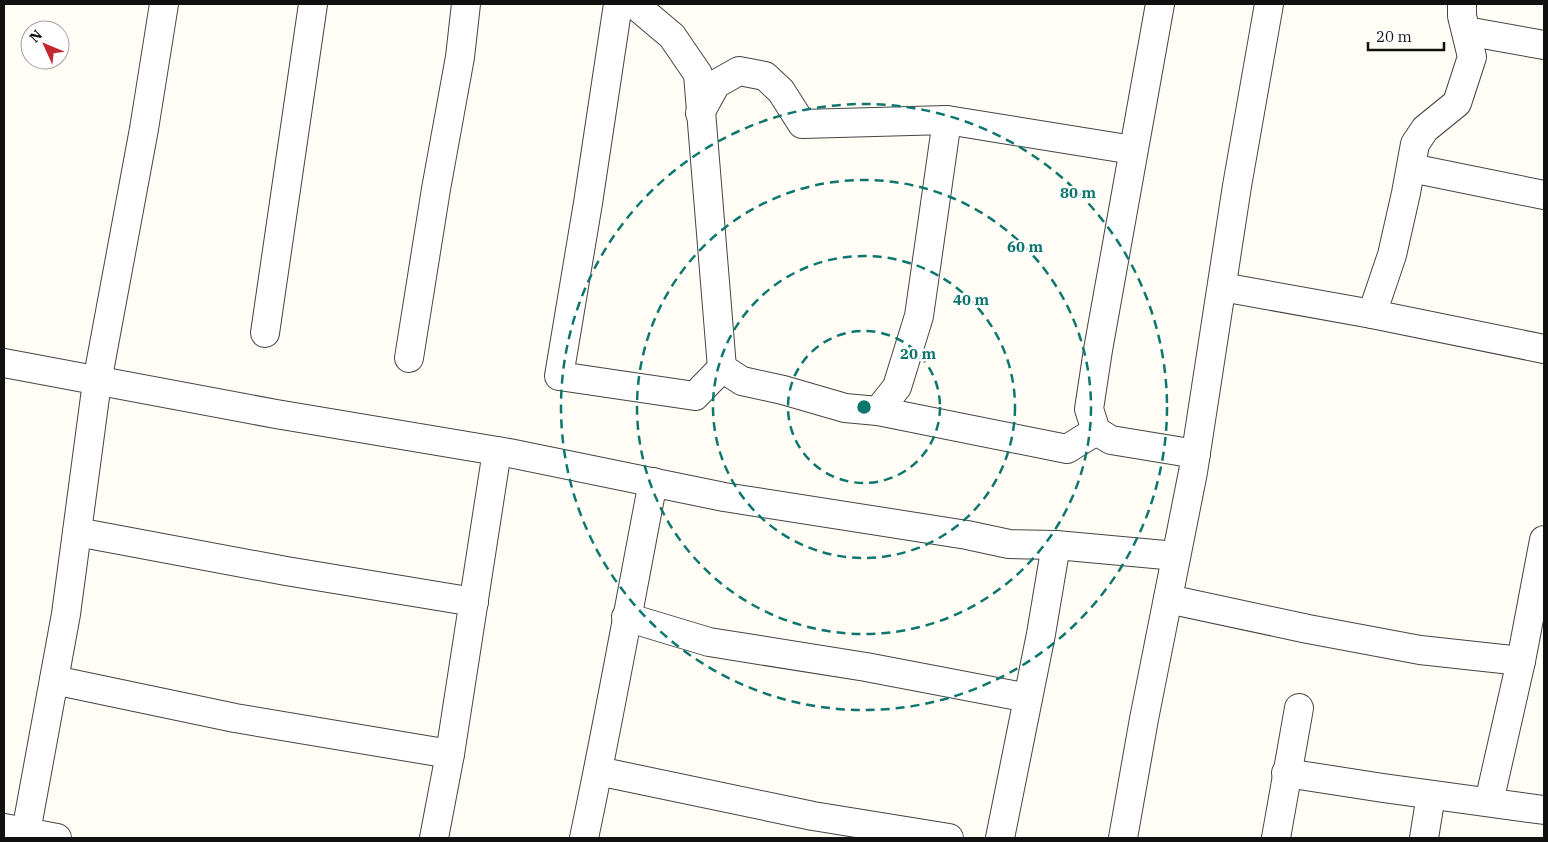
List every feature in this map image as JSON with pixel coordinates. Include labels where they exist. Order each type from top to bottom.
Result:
[{"type":"street","points":[[57,838],[15,830],[54,680],[66,614],[97,382],[144,129],[164,4]]},
{"type":"street","points":[[266,333],[313,4]]},
{"type":"street","points":[[409,358],[436,189],[460,57],[466,4]]},
{"type":"street","points":[[618,4],[588,203],[559,376],[695,396],[722,368],[698,74],[672,36],[634,4]]},
{"type":"street","points":[[1158,4],[1098,350],[1090,409],[1096,432],[1111,440],[1196,454]]},
{"type":"street","points":[[1124,838],[1144,719],[1196,454],[1237,186],[1269,4]]},
{"type":"street","points":[[1372,314],[1392,254],[1416,144],[1425,129],[1457,103],[1472,57],[1462,4]]},
{"type":"street","points":[[1466,31],[1544,45]]},
{"type":"street","points":[[700,113],[716,84],[739,71],[765,76],[781,92],[802,124],[947,120],[1133,150]]},
{"type":"street","points":[[878,411],[897,387],[919,316],[947,120]]},
{"type":"street","points":[[1411,168],[1544,195]]},
{"type":"street","points":[[1222,287],[1372,314],[1544,349]]},
{"type":"street","points":[[4,363],[97,382],[497,451],[724,497],[958,533],[1009,544],[1056,545],[1176,556]]},
{"type":"street","points":[[722,368],[742,381],[783,390],[845,408],[878,411],[1067,450],[1096,432]]},
{"type":"street","points":[[434,838],[450,754],[497,451]]},
{"type":"street","points":[[584,838],[654,482]]},
{"type":"street","points":[[77,532],[286,571],[474,602]]},
{"type":"street","points":[[1489,802],[1521,661],[1544,540]]},
{"type":"street","points":[[1000,838],[1056,545]]},
{"type":"street","points":[[1168,599],[1308,629],[1410,648],[1521,661]]},
{"type":"street","points":[[626,617],[709,642],[866,668],[1028,698]]},
{"type":"street","points":[[54,680],[235,718],[450,754]]},
{"type":"street","points":[[1276,838],[1299,708]]},
{"type":"street","points":[[598,771],[813,816],[949,838]]},
{"type":"street","points":[[1286,773],[1544,810]]},
{"type":"street","points":[[1424,838],[1431,795]]}]
